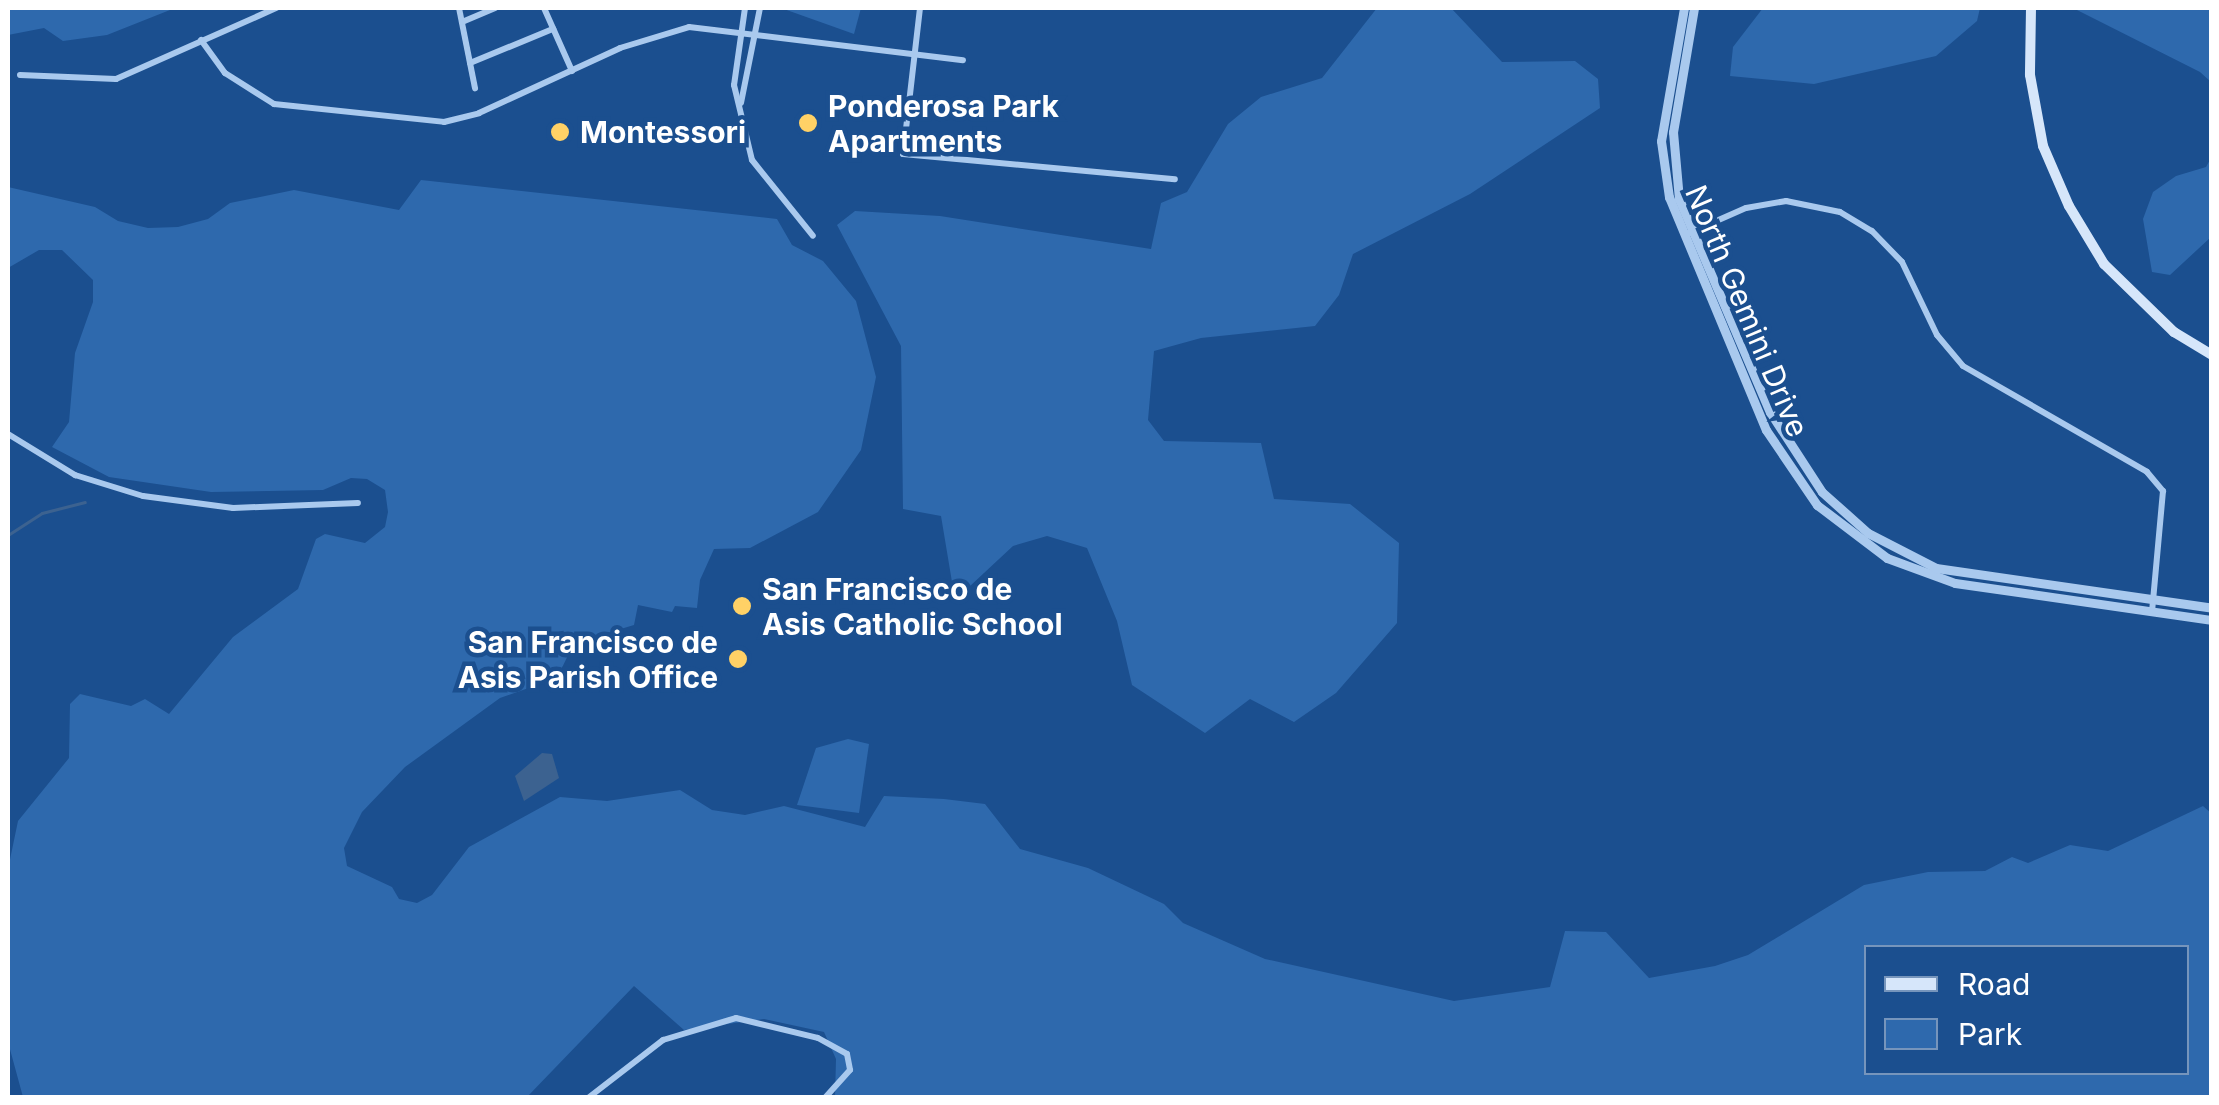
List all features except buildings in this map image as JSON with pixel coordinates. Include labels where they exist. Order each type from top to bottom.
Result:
[{"type":"main road","points":[[2032,8],[2030,75],[2043,146],[2069,206],[2104,264],[2174,332],[2212,355]]},
{"type":"street","points":[[20,75],[116,78],[276,8]]},
{"type":"street","points":[[458,8],[475,88]]},
{"type":"street","points":[[462,22],[495,8]]},
{"type":"street","points":[[544,8],[572,71]]},
{"type":"street","points":[[745,8],[734,85],[752,160],[814,236]]},
{"type":"street","points":[[740,104],[760,8]]},
{"type":"street","points":[[920,8],[911,53],[904,154],[1175,178]]},
{"type":"street","name":"North Gemini Drive","points":[[1684,8],[1661,140],[1663,174],[1766,430],[1817,505],[1848,533],[1888,558],[1955,584],[2153,607],[2212,608]]},
{"type":"street","name":"North Gemini Drive","points":[[1688,233],[1672,156],[1694,8]]},
{"type":"street","points":[[470,64],[553,29]]},
{"type":"street","points":[[200,40],[225,73],[274,104],[444,122],[667,30],[963,60]]},
{"type":"street","points":[[1688,233],[1746,208],[1786,201],[1840,212],[1872,231],[1902,262],[1937,335],[1964,366],[2147,472],[2163,491],[2153,607]]},
{"type":"street","points":[[8,434],[74,475],[155,498],[233,508],[358,503]]},
{"type":"street","name":"North Gemini Drive","points":[[2153,607],[2212,620]]},
{"type":"street","points":[[588,1098],[663,1040],[722,1019],[818,1038],[851,1061],[825,1098]]},
{"type":"green space","points":[[8,8],[175,8],[107,35],[63,41],[44,28],[8,35]]},
{"type":"green space","points":[[781,8],[861,8],[854,34]]},
{"type":"green space","points":[[1377,8],[1451,8],[1502,62],[1575,61],[1598,79],[1600,108],[1470,194],[1353,254],[1339,295],[1315,326],[1201,338],[1154,351],[1148,420],[1164,441],[1261,443],[1274,499],[1350,504],[1399,543],[1397,623],[1336,693],[1294,722],[1250,699],[1205,733],[1132,685],[1117,621],[1087,548],[1047,536],[1013,546],[955,600],[941,516],[903,509],[901,346],[837,225],[855,211],[940,216],[1151,249],[1161,203],[1187,192],[1228,124],[1261,97],[1322,78]]},
{"type":"green space","points":[[1763,8],[1980,8],[1977,21],[1936,56],[1814,84],[1730,76],[1733,47]]},
{"type":"green space","points":[[2073,8],[2211,8],[2211,82],[2200,72]]},
{"type":"green space","points":[[2211,158],[2211,237],[2170,275],[2152,272],[2143,219],[2153,192],[2176,176],[2206,167]]},
{"type":"green space","points":[[421,180],[777,219],[792,245],[823,261],[856,301],[876,377],[861,450],[818,512],[750,548],[714,549],[700,580],[697,608],[675,606],[672,612],[638,605],[634,625],[574,643],[557,678],[500,698],[405,767],[362,812],[344,848],[347,866],[392,887],[399,899],[417,903],[432,895],[469,847],[560,797],[607,801],[680,790],[712,810],[745,815],[784,806],[865,827],[884,796],[944,799],[985,804],[1020,849],[1088,868],[1164,904],[1183,923],[1265,959],[1454,1001],[1550,987],[1565,931],[1606,932],[1649,978],[1715,966],[1748,955],[1864,885],[1928,872],[1985,871],[2012,857],[2028,863],[2070,845],[2108,851],[2203,806],[2212,814],[2211,1097],[835,1097],[836,1059],[824,1032],[764,1019],[684,1030],[634,986],[527,1097],[23,1097],[8,1042],[8,869],[18,821],[69,758],[70,704],[80,694],[131,706],[145,699],[169,714],[233,637],[298,589],[316,539],[325,534],[365,543],[385,527],[388,512],[385,490],[367,479],[351,478],[323,490],[211,492],[109,477],[52,447],[69,422],[75,353],[93,302],[93,280],[62,250],[39,250],[8,268],[8,187],[95,207],[118,221],[148,228],[178,227],[208,219],[230,203],[294,190],[399,210]]},
{"type":"green space","points":[[848,739],[869,744],[859,813],[797,805],[816,748]]},
{"type":"shaded area","points":[[542,753],[552,754],[559,778],[524,801],[515,776]]},
{"type":"waterway","points":[[8,535],[42,513],[85,502]]},
{"type":"place","name":"Ponderosa Park Apartments","points":[[808,123]]},
{"type":"place","name":"Montessori","points":[[560,132]]},
{"type":"place","name":"San Francisco de Asis Catholic School","points":[[742,606]]},
{"type":"place","name":"San Francisco de Asis Parish Office","points":[[738,659]]}]
